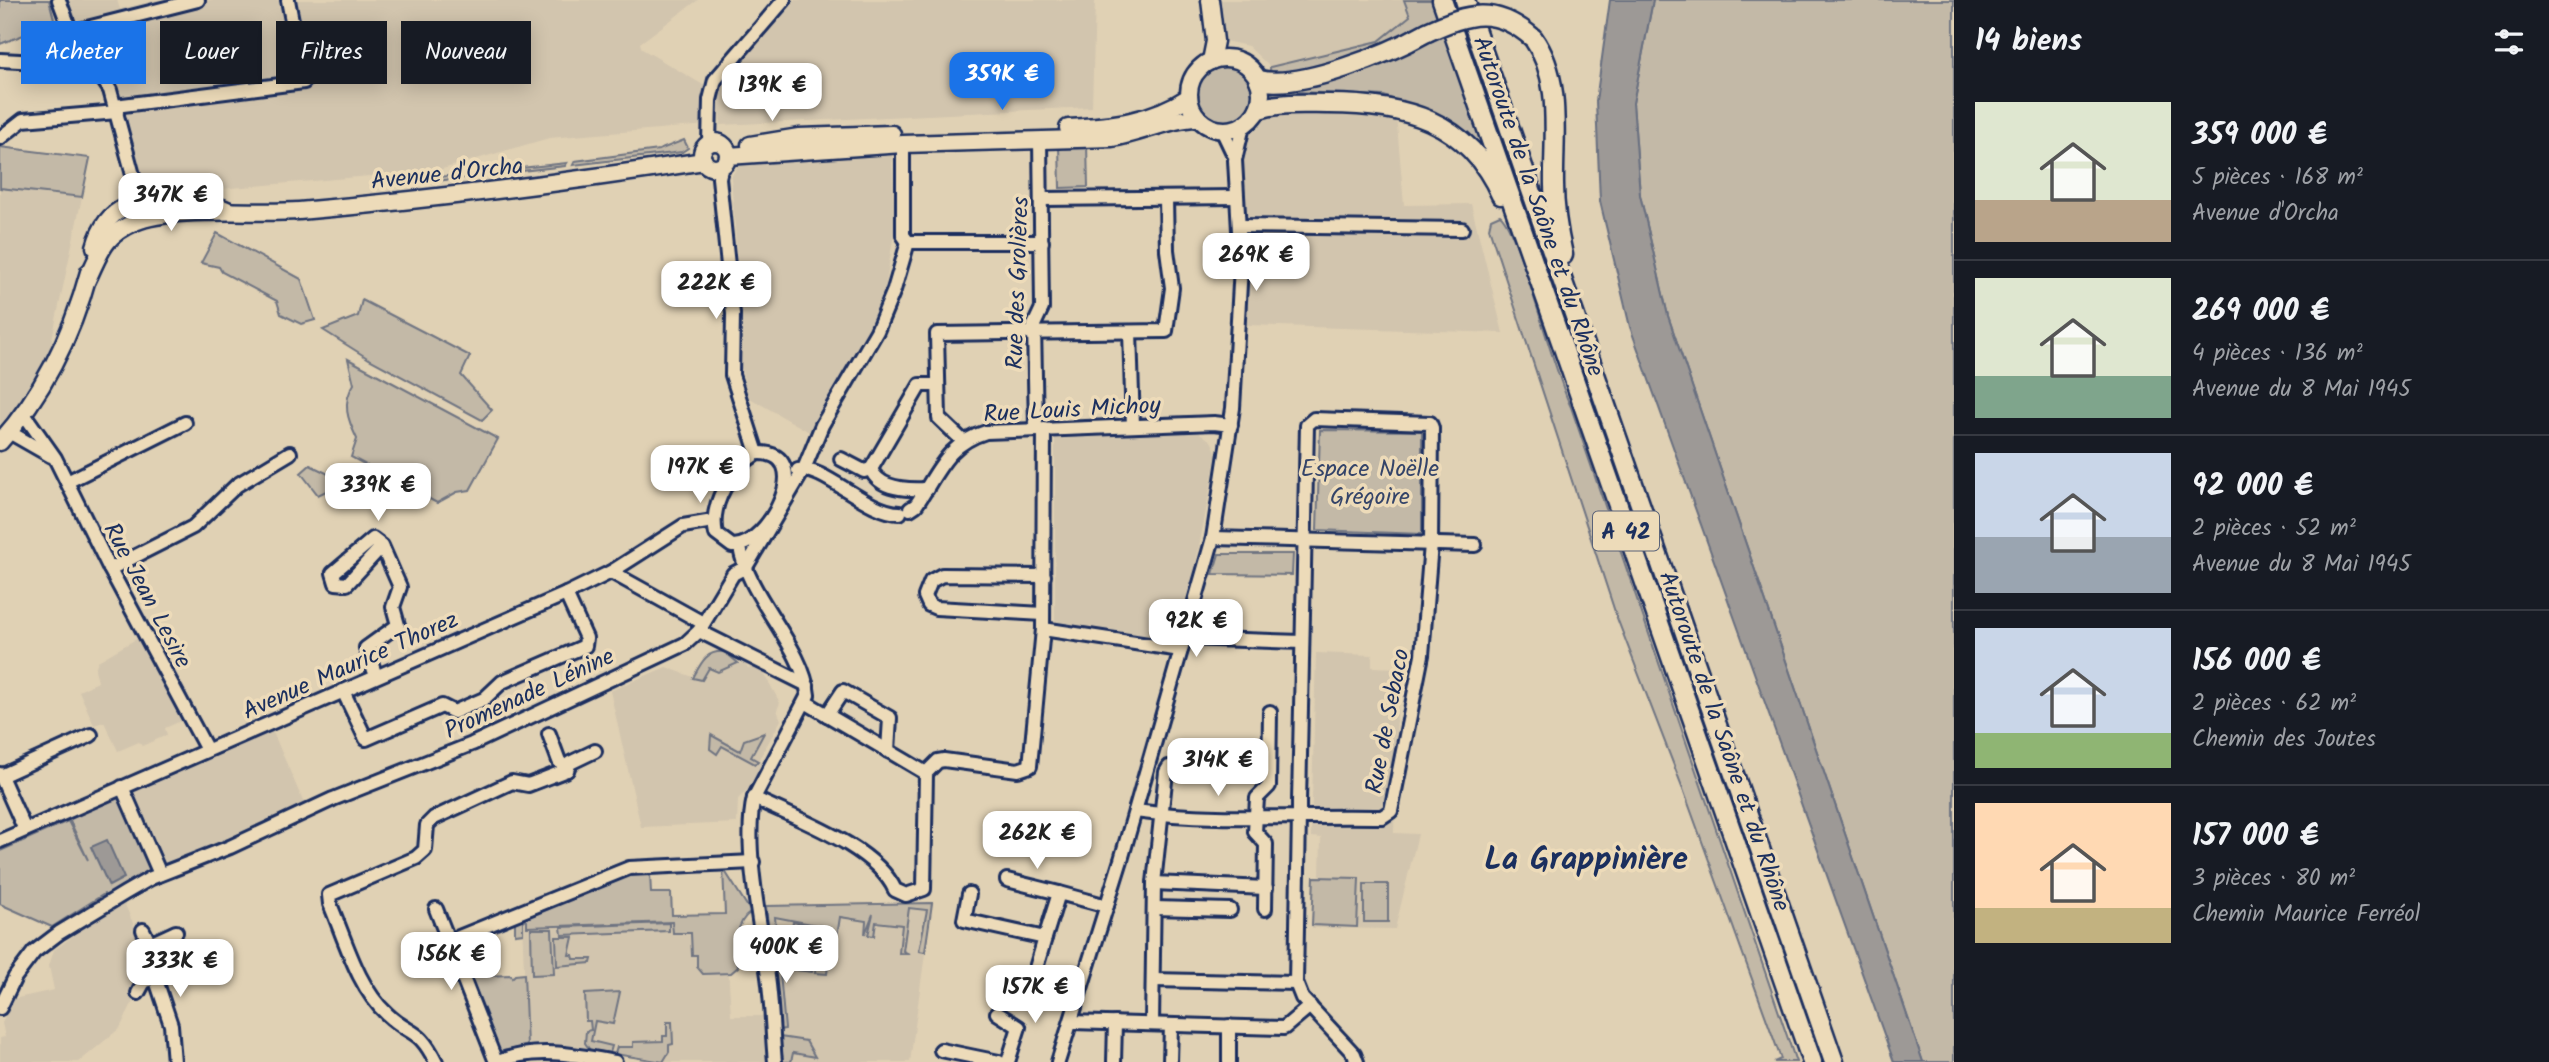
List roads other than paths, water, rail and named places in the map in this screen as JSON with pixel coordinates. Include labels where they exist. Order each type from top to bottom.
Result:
[{"type":"highway","name":"Autoroute de la Saône et du Rhône","points":[[1442,0],[1812,1062]]},
{"type":"highway","name":"Autoroute de la Saône et du Rhône","points":[[1465,0],[1834,1062]]},
{"type":"highway","points":[[1259,80],[1284,82],[1381,56],[1459,18],[1497,16],[1520,27],[1533,38],[1549,66],[1553,92],[1554,188],[1566,290]]},
{"type":"highway","points":[[1259,109],[1281,104],[1385,107],[1416,114],[1438,123],[1478,157],[1504,202],[1518,219]]},
{"type":"main road","points":[[1210,0],[1214,28],[1211,61]]},
{"type":"main road","points":[[1214,28],[1232,58],[1248,66],[1259,80],[1262,97],[1259,109],[1243,126],[1222,130],[1211,128],[1198,118],[1189,97],[1195,74],[1211,61],[1232,58]]},
{"type":"main road","name":"Avenue d'Orcha","points":[[715,154],[799,137],[1113,126],[1138,121],[1189,97]]},
{"type":"main road","name":"Avenue d'Orcha","points":[[104,233],[137,221],[165,215],[398,202],[665,167],[683,155],[903,144],[1112,138],[1141,133],[1174,120],[1198,118]]},
{"type":"main road","name":"Avenue d'Orcha","points":[[140,201],[209,202],[232,213]]},
{"type":"main road","points":[[5,437],[24,414],[57,360],[108,219],[140,201]]},
{"type":"street","points":[[59,0],[67,21]]},
{"type":"street","points":[[115,21],[198,0]]},
{"type":"street","points":[[0,138],[23,120],[304,82],[288,0]]},
{"type":"street","points":[[757,453],[732,375],[733,314],[710,100],[715,80],[784,0]]},
{"type":"street","points":[[0,60],[21,61]]},
{"type":"street","points":[[106,84],[116,109],[140,201],[149,209],[165,215]]},
{"type":"street","points":[[1235,160],[1243,126]]},
{"type":"street","points":[[1058,1062],[1107,906],[1213,538],[1231,425],[1239,326],[1239,226],[1235,160],[1222,130]]},
{"type":"street","name":"Rue des Grolières","points":[[926,773],[938,761],[1018,770],[1030,766],[1044,629],[1040,429],[1034,334],[1035,320],[1042,312],[1040,139]]},
{"type":"street","points":[[903,144],[903,235],[908,242],[1042,242]]},
{"type":"street","points":[[1041,199],[1237,197]]},
{"type":"street","points":[[963,441],[940,422],[937,334],[1166,331],[1169,326],[1172,288],[1167,250],[1166,199]]},
{"type":"street","points":[[1239,226],[1462,229]]},
{"type":"street","name":"Promenade Lénine","points":[[0,1008],[15,977],[34,952],[69,926],[160,874],[230,847],[333,799],[472,744],[685,644],[701,627],[733,574],[746,567],[804,469],[822,425],[877,331],[894,290],[908,242]]},
{"type":"street","points":[[1130,332],[1133,426]]},
{"type":"street","points":[[841,459],[863,471],[871,469],[920,385],[937,384]]},
{"type":"street","name":"Rue Jean Lesire","points":[[24,414],[55,458],[206,751]]},
{"type":"street","points":[[1357,1062],[1354,1054],[1299,993],[1296,984],[1304,542],[1310,421],[1425,420],[1430,423],[1431,544]]},
{"type":"street","points":[[67,482],[185,424]]},
{"type":"street","name":"Rue Louis Michoy","points":[[804,469],[884,511],[905,511],[927,489],[951,451],[963,441],[986,432],[1231,425]]},
{"type":"street","points":[[5,437],[55,458]]},
{"type":"street","points":[[110,569],[193,527],[237,485],[290,453]]},
{"type":"street","points":[[757,453],[769,453],[777,457],[787,472],[785,487],[771,519],[749,543],[740,547],[722,540],[716,534],[713,521],[725,488],[745,460],[757,453]]},
{"type":"street","points":[[787,472],[804,469]]},
{"type":"street","points":[[871,469],[875,477],[891,486],[927,489]]},
{"type":"street","name":"Avenue Maurice Thorez","points":[[0,841],[566,594],[611,572],[683,526],[713,521]]},
{"type":"street","points":[[1213,538],[1475,545]]},
{"type":"street","name":"Rue de Sebaco","points":[[1135,811],[1160,814],[1382,817],[1391,811],[1422,655],[1431,544]]},
{"type":"street","points":[[376,676],[366,648],[398,625],[393,607],[400,587],[382,546]]},
{"type":"street","points":[[740,547],[746,567],[807,685],[807,703],[754,797],[751,828],[763,954],[770,992],[775,1062]]},
{"type":"street","points":[[611,572],[701,627],[807,685]]},
{"type":"street","points":[[1044,576],[935,576],[926,587],[925,596],[929,605],[936,608],[1044,614]]},
{"type":"street","points":[[343,691],[366,739],[442,706],[454,712],[474,704],[484,699],[502,681],[585,646],[586,638],[566,594]]},
{"type":"street","points":[[1044,629],[1183,644],[1302,642]]},
{"type":"street","points":[[827,715],[843,691],[890,718],[888,751]]},
{"type":"street","points":[[754,797],[867,856],[887,874],[895,890],[906,895],[924,889],[926,773],[807,703]]},
{"type":"street","points":[[1265,909],[1266,844],[1255,832],[1255,815],[1257,798],[1269,786],[1270,712]]},
{"type":"street","points":[[549,734],[559,761],[567,770]]},
{"type":"street","points":[[25,831],[0,775],[91,735]]},
{"type":"street","points":[[436,1062],[424,1040],[386,1014],[366,985],[330,904],[329,895],[416,858],[425,850],[428,825],[435,818],[512,782],[528,785],[567,770],[570,763],[594,751]]},
{"type":"street","points":[[1152,1024],[1154,883],[1166,772],[1169,767],[1269,770]]},
{"type":"street","points":[[122,787],[160,874]]},
{"type":"street","points":[[449,942],[629,867],[753,862]]},
{"type":"street","points":[[1007,880],[1107,906]]},
{"type":"street","points":[[1154,883],[1266,888]]},
{"type":"street","points":[[1036,968],[1059,893]]},
{"type":"street","points":[[969,894],[964,920],[1045,938]]},
{"type":"street","points":[[1154,908],[1230,910]]},
{"type":"street","points":[[436,909],[497,1062],[524,1054],[575,1055],[615,1062]]},
{"type":"street","points":[[143,930],[150,944],[155,977],[171,1025],[174,1062]]},
{"type":"street","points":[[150,944],[176,932]]},
{"type":"street","points":[[138,993],[144,982],[155,977]]},
{"type":"street","points":[[1153,980],[1296,984]]},
{"type":"street","points":[[1071,1022],[1284,1028],[1310,1006]]},
{"type":"street","points":[[997,1013],[1015,1022],[1018,1027],[1009,1062]]},
{"type":"street","points":[[1114,1062],[1115,1023]]},
{"type":"street","points":[[1170,1062],[1171,1025]]},
{"type":"street","points":[[1229,1026],[1229,1062]]},
{"type":"street","points":[[942,1050],[999,1062]]},
{"type":"district","name":"La Grappinière","points":[[1586,858]]},
{"type":"park label","name":"Espace Noëlle Grégoire","points":[[1370,482]]}]
